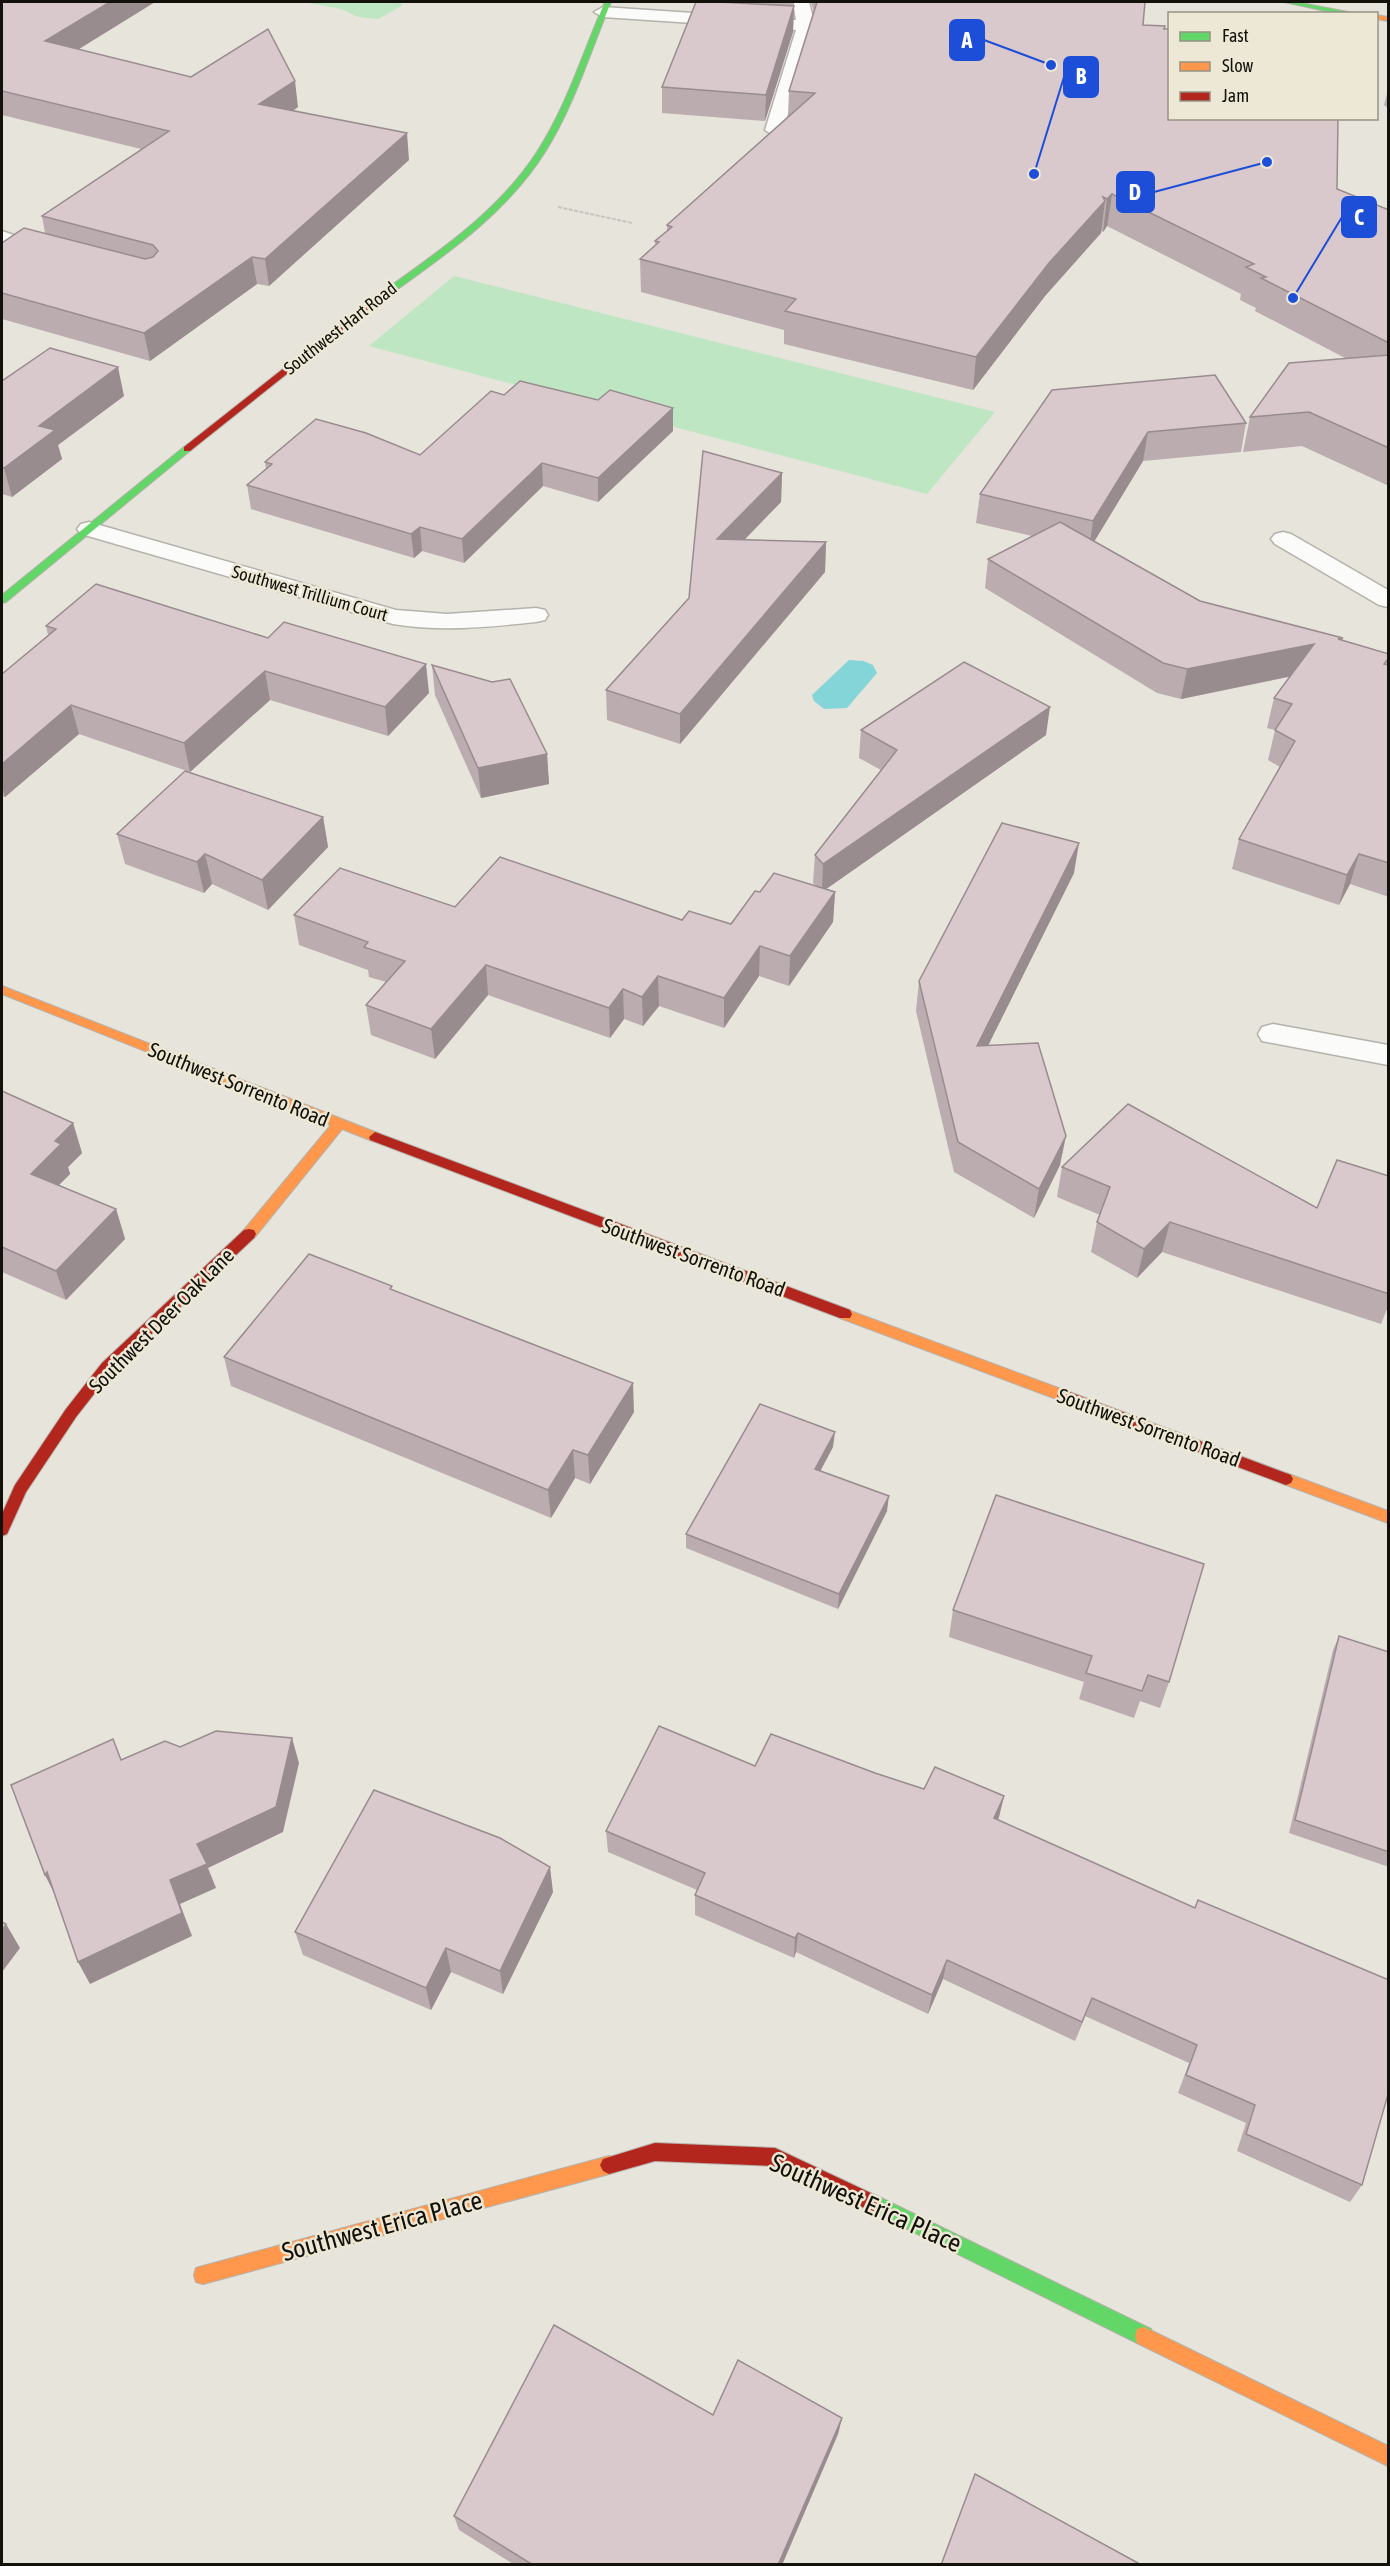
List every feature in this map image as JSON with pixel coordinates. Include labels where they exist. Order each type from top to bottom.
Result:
[{"type":"street","points":[[774,130],[806,26],[801,2]]},
{"type":"street","points":[[1287,2],[1344,12]]},
{"type":"street","points":[[606,7],[806,26],[855,9]]},
{"type":"street","name":"Southwest Hart Road","points":[[2,600],[339,328],[483,217],[504,197],[530,168],[546,139],[606,7]]},
{"type":"street","points":[[2,237],[65,258]]},
{"type":"street","name":"Southwest Trillium Court","points":[[89,529],[419,622],[449,623],[536,615]]},
{"type":"street","points":[[1283,539],[1389,600]]},
{"type":"street","name":"Southwest Sorrento Road","points":[[2,990],[339,1124],[1389,1517]]},
{"type":"street","points":[[1273,1034],[1389,1055]]},
{"type":"street","name":"Southwest Deer Oak Lane","points":[[2,1530],[20,1489],[71,1413],[107,1367],[245,1238],[339,1124]]},
{"type":"street","name":"Southwest Erica Place","points":[[203,2275],[655,2152],[775,2157],[925,2227],[1389,2456]]},
{"type":"path","points":[[504,197],[632,223]]},
{"type":"green space","points":[[303,2],[398,2],[403,5],[378,19],[358,17],[341,9]]},
{"type":"green space","points":[[454,276],[995,412],[927,494],[369,346]]},
{"type":"water","points":[[849,660],[863,661],[873,665],[877,673],[847,708],[824,709],[814,701],[812,695]]},
{"type":"building","points":[[2,2],[110,2],[45,41],[191,77],[268,29],[295,81],[259,104],[407,133],[265,259],[252,257],[144,333],[2,293],[2,243],[24,228],[145,259],[153,257],[158,251],[153,245],[42,216],[169,131],[2,91]]},
{"type":"building","points":[[696,2],[794,6],[766,95],[662,87]]},
{"type":"building","points":[[817,2],[1145,2],[1143,25],[1165,26],[1164,29],[1168,29],[1168,120],[1338,120],[1337,189],[1389,210],[1389,343],[1261,278],[1266,277],[1246,267],[1254,264],[1112,194],[1107,199],[1103,197],[1105,201],[1049,263],[976,357],[785,311],[796,299],[640,259],[659,242],[655,241],[672,227],[667,225],[815,93],[789,91]]},
{"type":"building","points":[[50,348],[118,367],[39,426],[55,430],[4,468],[2,467],[2,381]]},
{"type":"building","points":[[1389,355],[1389,448],[1309,412],[1250,417],[1289,363]]},
{"type":"building","points":[[1215,375],[1246,423],[1148,432],[1093,521],[980,494],[1052,390]]},
{"type":"building","points":[[520,381],[598,400],[610,390],[673,408],[598,478],[542,463],[462,539],[420,527],[411,534],[247,485],[272,464],[265,462],[316,419],[366,433],[420,455],[491,391],[504,395]]},
{"type":"building","points":[[703,451],[782,473],[717,539],[826,542],[680,714],[606,690],[689,598]]},
{"type":"building","points":[[1060,522],[1200,601],[1343,638],[1338,639],[1389,654],[1384,664],[1389,665],[1389,863],[1359,854],[1347,875],[1239,839],[1295,741],[1275,730],[1292,704],[1274,698],[1314,644],[1187,669],[1163,663],[988,559]]},
{"type":"building","points":[[96,584],[268,638],[284,622],[426,664],[385,707],[265,671],[184,743],[71,705],[2,764],[2,674],[56,629],[46,626]]},
{"type":"building","points":[[964,662],[1050,707],[823,864],[815,855],[897,750],[861,730]]},
{"type":"building","points":[[432,665],[492,682],[510,679],[547,754],[478,768]]},
{"type":"building","points":[[185,771],[323,817],[262,880],[205,854],[197,862],[117,834]]},
{"type":"building","points":[[1002,823],[1079,843],[977,1046],[1038,1043],[1066,1136],[1039,1189],[958,1142],[919,981]]},
{"type":"building","points":[[500,857],[682,920],[689,911],[731,924],[755,891],[760,892],[774,873],[835,892],[790,956],[760,946],[724,998],[658,976],[642,997],[623,989],[609,1008],[486,965],[431,1029],[366,1005],[405,961],[364,947],[368,942],[294,915],[340,868],[455,907]]},
{"type":"building","points":[[2,1091],[73,1123],[55,1141],[61,1144],[31,1174],[116,1209],[56,1271],[2,1247]]},
{"type":"building","points":[[1128,1104],[1317,1208],[1337,1160],[1389,1176],[1389,1294],[1170,1222],[1144,1249],[1097,1222],[1110,1187],[1062,1167]]},
{"type":"building","points":[[309,1254],[392,1286],[390,1289],[633,1383],[588,1455],[573,1450],[548,1490],[224,1357]]},
{"type":"building","points":[[760,1404],[835,1432],[815,1469],[889,1496],[839,1594],[686,1534]]},
{"type":"building","points":[[996,1495],[1204,1564],[1169,1682],[1148,1675],[1142,1691],[1086,1673],[1092,1656],[953,1610]]},
{"type":"building","points":[[1339,1636],[1389,1652],[1389,1852],[1295,1820]]},
{"type":"building","points":[[659,1726],[755,1766],[771,1734],[924,1789],[935,1767],[1004,1796],[994,1818],[1195,1908],[1198,1900],[1389,1980],[1389,2091],[1362,2185],[1246,2134],[1255,2105],[1186,2075],[1197,2045],[1092,1998],[1082,2022],[947,1960],[932,1995],[798,1933],[795,1938],[695,1895],[705,1873],[606,1831]]},
{"type":"building","points":[[216,1731],[292,1738],[276,1807],[197,1844],[207,1864],[170,1880],[182,1913],[78,1962],[47,1872],[45,1875],[11,1785],[113,1739],[121,1760],[165,1741],[180,1747]]},
{"type":"building","points":[[374,1790],[500,1838],[550,1867],[500,1971],[446,1948],[426,1988],[295,1932]]},
{"type":"building","points":[[554,2325],[713,2415],[738,2360],[842,2418],[778,2565],[533,2565],[454,2516]]},
{"type":"building","points":[[975,2474],[1138,2563],[1138,2565],[941,2565]]},
{"type":"traffic: fast","points":[[367,307],[473,228],[493,210],[528,171],[553,132],[563,111],[608,2]]},
{"type":"traffic: fast","points":[[1287,2],[1344,12]]},
{"type":"traffic: fast","points":[[2,600],[187,449]]},
{"type":"traffic: fast","points":[[873,2203],[1144,2336]]},
{"type":"traffic: slow","points":[[1378,17],[1388,19]]},
{"type":"traffic: slow","points":[[2,990],[375,1137]]},
{"type":"traffic: slow","points":[[249,1234],[339,1124]]},
{"type":"traffic: slow","points":[[845,1314],[1064,1396]]},
{"type":"traffic: slow","points":[[1286,1479],[1388,1517]]},
{"type":"traffic: slow","points":[[203,2275],[609,2165]]},
{"type":"traffic: slow","points":[[1144,2336],[1388,2456]]},
{"type":"traffic: jam","points":[[187,449],[367,307]]},
{"type":"traffic: jam","points":[[375,1137],[845,1314]]},
{"type":"traffic: jam","points":[[2,1530],[20,1489],[71,1413],[107,1367],[249,1234]]},
{"type":"traffic: jam","points":[[1064,1396],[1286,1479]]},
{"type":"traffic: jam","points":[[609,2165],[655,2152],[775,2157],[873,2203]]},
{"type":"place","name":"A","points":[[1051,65]]},
{"type":"place","name":"D","points":[[1267,162]]},
{"type":"place","name":"B","points":[[1034,174]]},
{"type":"place","name":"C","points":[[1293,298]]}]
